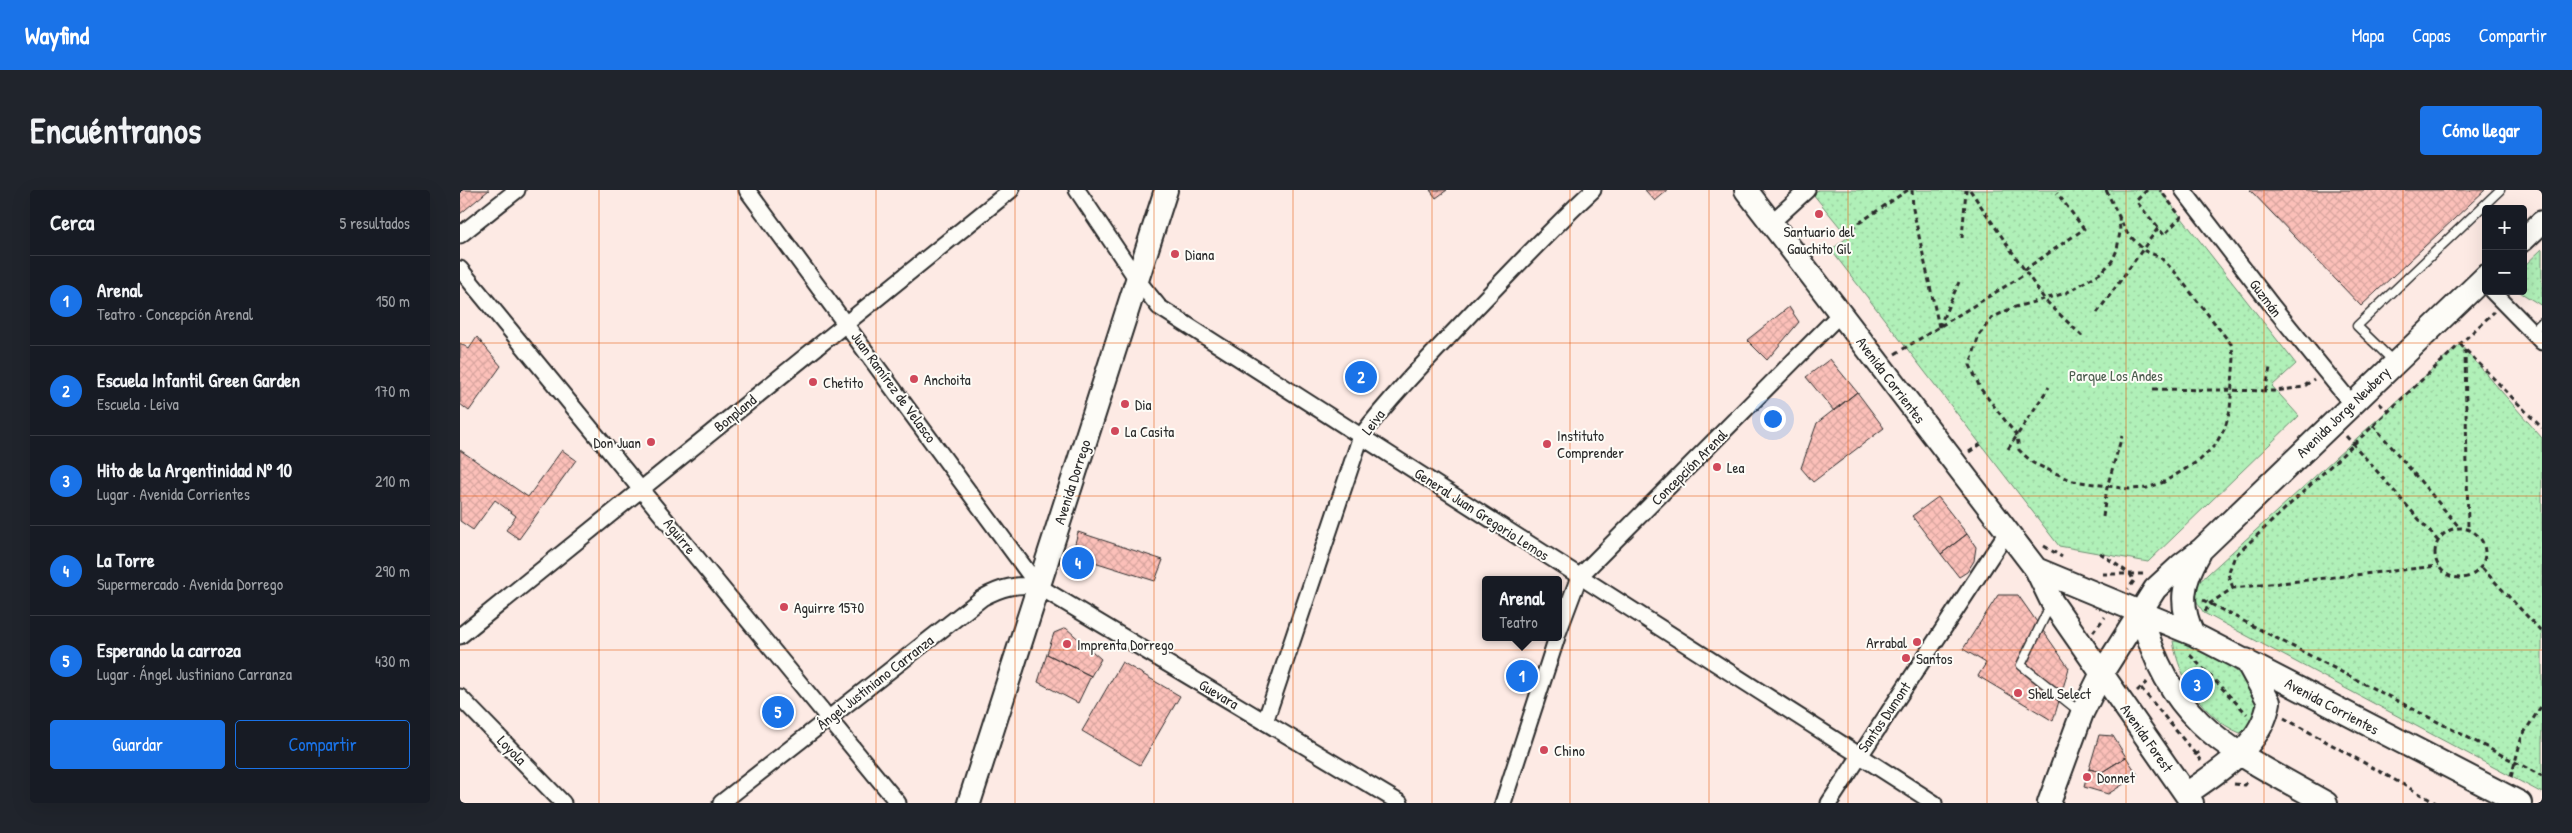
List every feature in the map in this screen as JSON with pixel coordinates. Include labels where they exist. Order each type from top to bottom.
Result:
[{"type":"main road","name":"Avenida Dorrego","points":[[969,803],[1166,190]]},
{"type":"main road","name":"Avenida Corrientes","points":[[1746,190],[1840,314],[1891,356],[2007,532],[2036,569],[2052,602],[2102,673]]},
{"type":"main road","points":[[2527,236],[2542,222]]},
{"type":"main road","name":"Avenida Jorge Newbery","points":[[2049,803],[2082,714],[2102,673],[2148,600],[2173,584],[2202,549],[2394,363],[2482,286]]},
{"type":"main road","name":"Avenida Corrientes","points":[[2036,569],[2141,612],[2191,644],[2246,660],[2513,800]]},
{"type":"main road","points":[[2173,584],[2185,612],[2191,644]]},
{"type":"main road","points":[[2141,612],[2152,652],[2172,690],[2200,724],[2238,754],[2326,803]]},
{"type":"main road","points":[[2189,799],[2238,754],[2261,728],[2269,702],[2246,660]]},
{"type":"main road","name":"Avenida Forest","points":[[2102,673],[2189,799]]},
{"type":"street","points":[[460,235],[517,190]]},
{"type":"street","name":"Juan Ramírez de Velasco","points":[[748,190],[1038,586]]},
{"type":"street","name":"Bonpland","points":[[460,636],[1011,190]]},
{"type":"street","name":"General Juan Gregorio Lemos","points":[[1077,190],[1138,281],[1159,307],[1934,803]]},
{"type":"street","name":"Leiva","points":[[1265,722],[1361,436],[1412,375],[1530,251],[1593,190]]},
{"type":"street","points":[[1771,224],[1807,190]]},
{"type":"street","name":"Guzmán","points":[[2183,190],[2324,372],[2352,404]]},
{"type":"street","name":"Aguirre","points":[[460,270],[898,803]]},
{"type":"street","points":[[2497,295],[2539,332]]},
{"type":"street","name":"Concepción Arenal","points":[[1562,623],[1580,577],[1840,314]]},
{"type":"street","name":"Santos Dumont","points":[[1830,803],[2007,532]]},
{"type":"street","name":"Ángel Justiniano Carranza","points":[[720,803],[982,598],[1002,587],[1019,584],[1038,586]]},
{"type":"street","name":"Guevara","points":[[1038,586],[1400,803]]},
{"type":"street","points":[[1503,803],[1556,641]]},
{"type":"street","name":"Loyola","points":[[460,697],[563,803]]},
{"type":"lane","points":[[2394,363],[2356,326],[2500,190]]},
{"type":"lane","points":[[2052,602],[2021,665],[2082,714]]},
{"type":"path","points":[[1844,233],[1908,190]]},
{"type":"path","points":[[1912,190],[1913,209],[1939,327]]},
{"type":"path","points":[[1962,238],[1966,190]]},
{"type":"path","points":[[1970,190],[2045,300],[2082,336]]},
{"type":"path","points":[[2106,190],[2119,215],[2127,233],[2144,248],[2160,257],[2174,271],[2231,344],[2234,358],[2230,410],[2225,428],[2215,445],[2200,460],[2164,482],[2147,488],[2107,487],[2073,481],[2033,463],[2019,450],[2017,436],[1980,388],[1970,365],[1978,335],[1992,318],[2012,308],[2066,293],[2102,272],[2112,261],[2117,250],[2120,232],[2119,215]]},
{"type":"path","points":[[2147,190],[2136,201],[2164,236],[2181,217],[2160,190]]},
{"type":"path","points":[[1891,356],[2026,272],[2084,229],[2057,193]]},
{"type":"path","points":[[2097,313],[2158,228]]},
{"type":"path","points":[[1939,327],[1959,282]]},
{"type":"path","points":[[2233,588],[2228,574],[2235,556],[2504,303]]},
{"type":"path","points":[[2460,344],[2542,428]]},
{"type":"path","points":[[2465,350],[2468,528]]},
{"type":"path","points":[[2265,391],[2270,368]]},
{"type":"path","points":[[2153,389],[2265,391],[2303,387],[2324,372]]},
{"type":"path","points":[[2008,449],[2049,387]]},
{"type":"path","points":[[2373,425],[2459,528]]},
{"type":"path","points":[[2103,518],[2107,487],[2122,436]]},
{"type":"path","points":[[2354,443],[2438,541]]},
{"type":"path","points":[[1965,444],[1976,459]]},
{"type":"path","points":[[2459,528],[2468,528],[2478,534],[2484,544],[2486,556],[2482,568],[2474,575],[2454,578],[2438,566],[2434,553],[2438,541],[2446,532],[2459,528]]},
{"type":"path","points":[[2039,539],[2044,547],[2068,561]]},
{"type":"path","points":[[2249,716],[2191,644],[2209,604],[2233,588],[2438,566]]},
{"type":"path","points":[[2482,568],[2542,632]]},
{"type":"path","points":[[2099,574],[2142,573],[2173,584],[2542,776]]},
{"type":"path","points":[[2513,800],[2515,762],[2522,736],[2542,705]]},
{"type":"path","points":[[2284,718],[2436,803]]},
{"type":"green space","name":"Parque Los Andes","points":[[1818,190],[2160,190],[2296,364],[2272,386],[2299,416],[2148,562],[2059,546],[1831,250],[1848,237],[1813,194]]},
{"type":"green space","points":[[2542,249],[2542,306],[2524,295],[2527,295],[2527,263]]},
{"type":"green space","points":[[2460,344],[2542,438],[2542,793],[2204,613],[2195,596],[2197,584]]},
{"type":"green space","points":[[2173,641],[2181,642],[2213,656],[2234,669],[2248,682],[2259,703],[2248,728],[2240,733],[2227,726],[2215,718],[2195,696],[2181,669]]},
{"type":"building","points":[[460,190],[489,190],[460,214]]},
{"type":"building","points":[[1430,190],[1447,190],[1436,198]]},
{"type":"building","points":[[1645,190],[1668,190],[1655,201]]},
{"type":"building","points":[[2250,190],[2485,190],[2361,306]]},
{"type":"building","points":[[1789,307],[1799,322],[1767,360],[1747,340]]},
{"type":"building","points":[[477,337],[501,366],[469,411],[460,404],[460,343],[469,349]]},
{"type":"building","points":[[1830,359],[1857,392],[1834,411],[1806,377]]},
{"type":"building","points":[[1857,392],[1884,428],[1813,482],[1801,468],[1817,423]]},
{"type":"building","points":[[460,450],[528,497],[562,450],[576,460],[519,539],[506,530],[516,516],[495,500],[473,530],[460,521]]},
{"type":"building","points":[[1938,497],[1967,534],[1941,554],[1912,516]]},
{"type":"building","points":[[1078,532],[1163,560],[1155,581],[1072,555]]},
{"type":"building","points":[[1967,534],[1976,547],[1974,561],[1967,572],[1959,577],[1941,554]]},
{"type":"building","points":[[1072,555],[1087,559],[1084,571],[1069,566]]},
{"type":"building","points":[[1998,595],[2018,595],[2069,668],[2053,721],[1978,676],[1986,663],[1963,649]]},
{"type":"building","name":"Imprenta Dorrego","points":[[1066,628],[1101,659],[1091,676],[1047,654],[1054,633]]},
{"type":"building","points":[[1047,654],[1091,676],[1078,703],[1038,682]]},
{"type":"building","points":[[1122,662],[1180,696],[1140,765],[1082,731]]},
{"type":"building","points":[[2099,735],[2113,736],[2126,757],[2102,772],[2089,769]]},
{"type":"building","name":"Donnet","points":[[2126,757],[2138,775],[2108,794],[2084,787],[2089,769],[2102,772]]},
{"type":"place","name":"Santuario del Gauchito Gil","points":[[1819,214]]},
{"type":"place","name":"Diana","points":[[1175,254]]},
{"type":"place","name":"Escuela Infantil Green Garden","points":[[1361,377]]},
{"type":"place","name":"Anchoita","points":[[914,379]]},
{"type":"place","name":"Chetito","points":[[813,382]]},
{"type":"place","name":"Dia","points":[[1125,404]]},
{"type":"place","name":"La Casita","points":[[1115,431]]},
{"type":"place","name":"Don Juan","points":[[651,442]]},
{"type":"place","name":"Instituto Comprender","points":[[1547,444]]},
{"type":"place","name":"Lea","points":[[1717,467]]},
{"type":"place","name":"La Torre","points":[[1078,563]]},
{"type":"place","name":"Aguirre 1570","points":[[784,607]]},
{"type":"place","name":"Arrabal","points":[[1917,642]]},
{"type":"place","name":"Imprenta Dorrego","points":[[1067,644]]},
{"type":"place","name":"Santos","points":[[1906,658]]},
{"type":"place","name":"Arenal","points":[[1522,676]]},
{"type":"place","name":"Hito de la Argentinidad Nº 10","points":[[2197,685]]},
{"type":"place","name":"Shell Select","points":[[2018,693]]},
{"type":"place","name":"Esperando la carroza","points":[[778,712]]},
{"type":"place","name":"Chino","points":[[1544,750]]},
{"type":"place","name":"Donnet","points":[[2087,777]]}]
